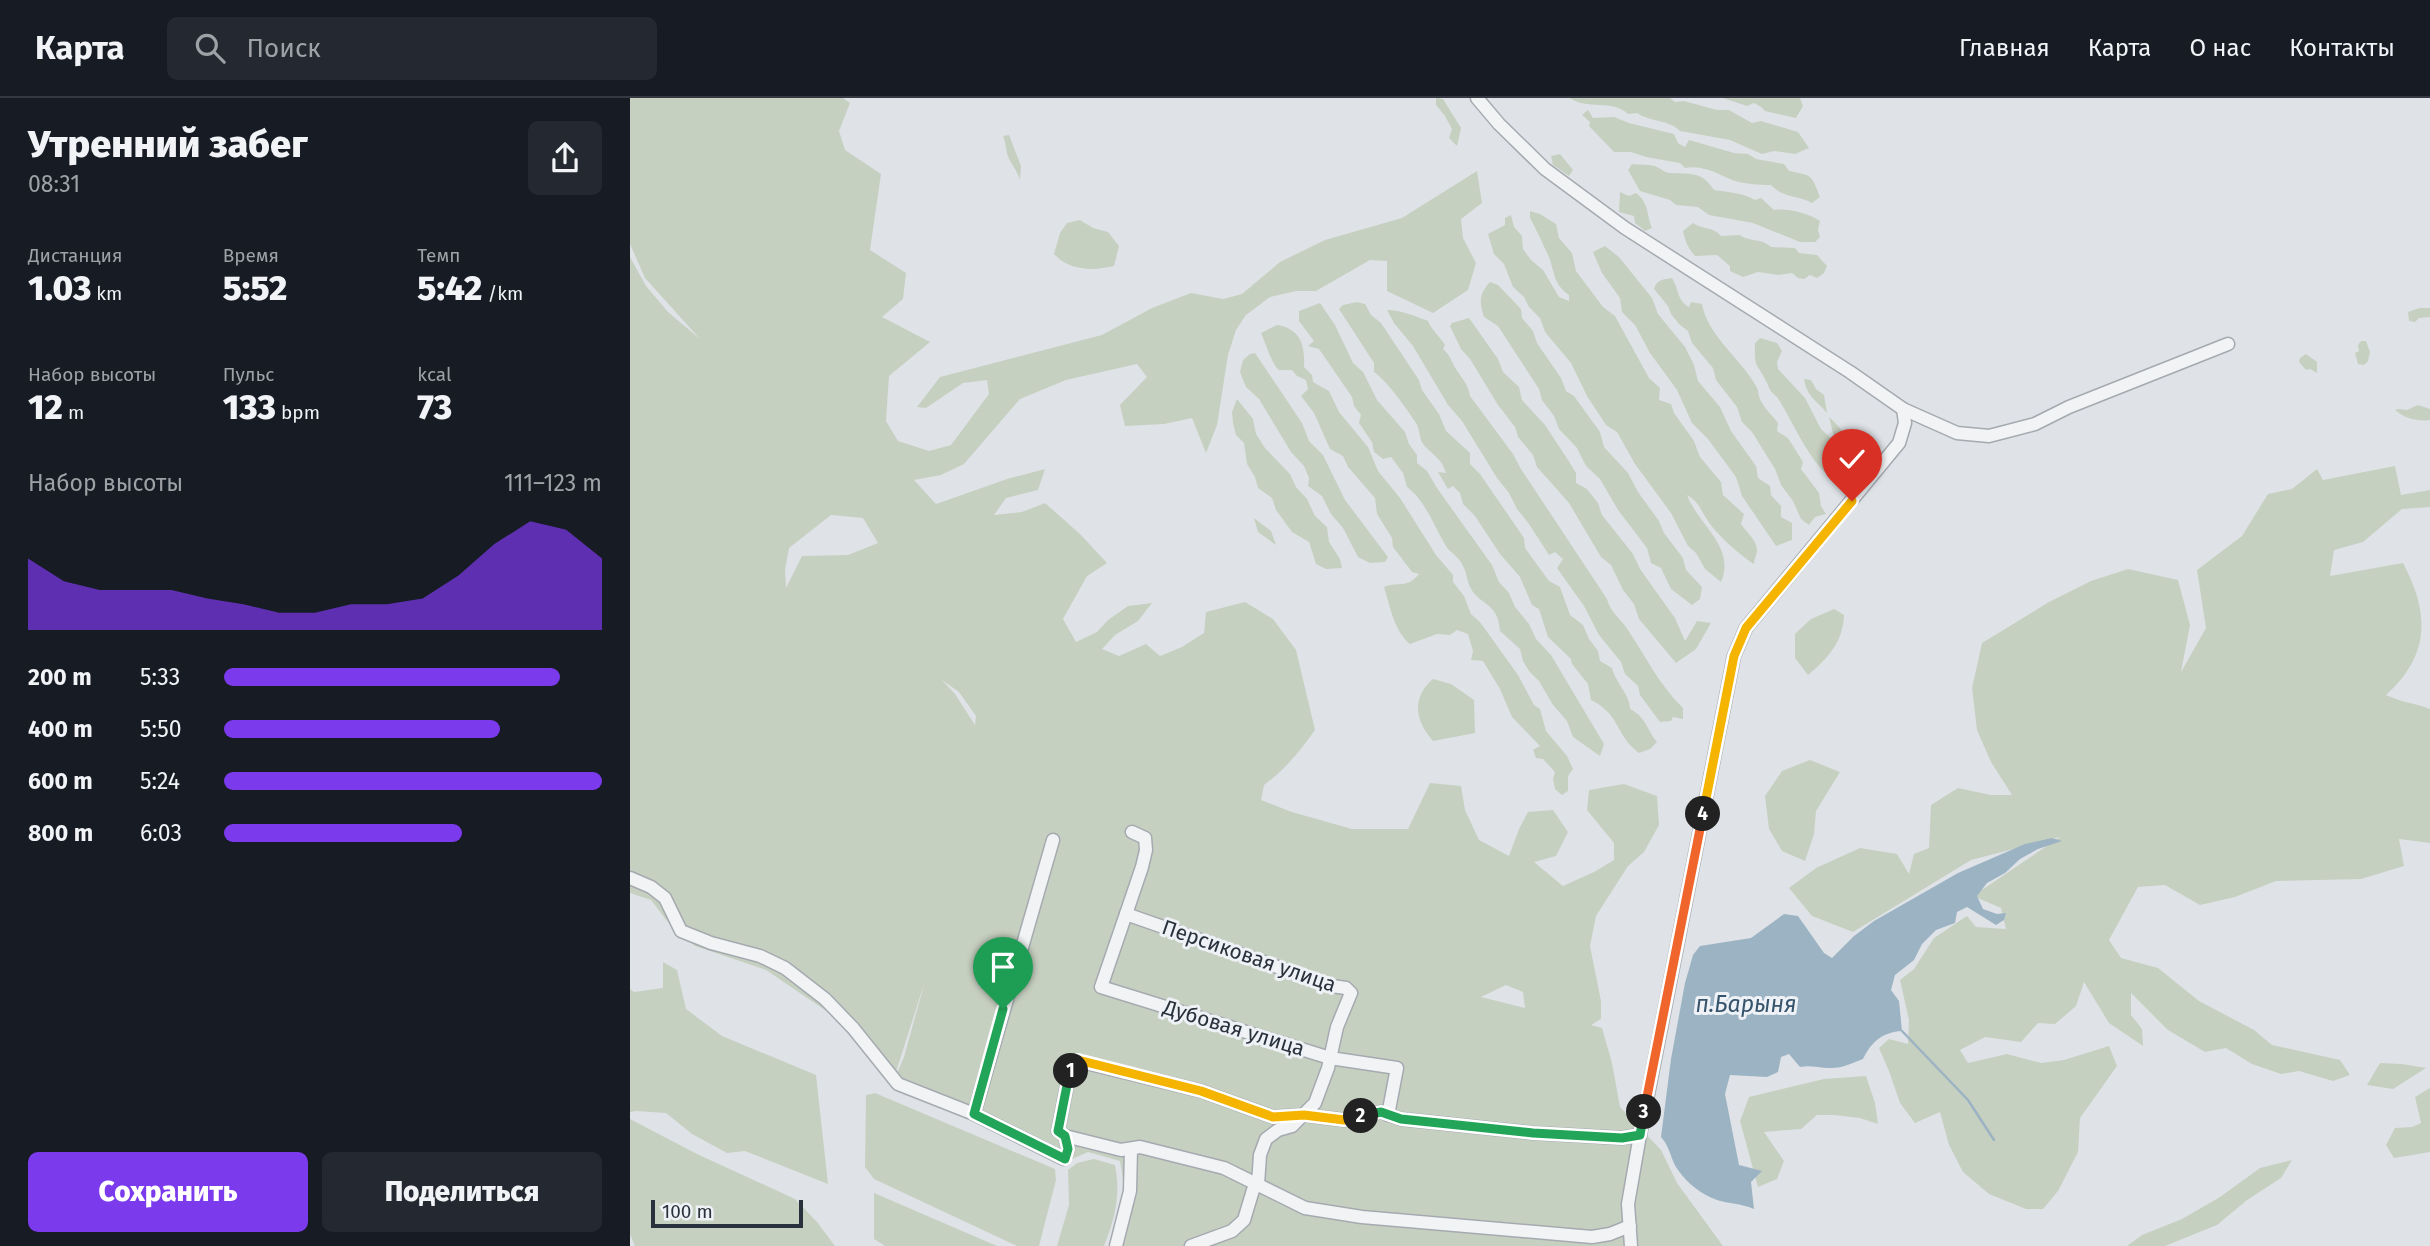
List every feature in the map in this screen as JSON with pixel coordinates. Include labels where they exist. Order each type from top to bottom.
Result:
[{"type":"street","points":[[1477,98],[1545,169],[1625,228],[1903,409],[1957,433],[1989,436],[2035,424],[2069,407],[2228,344]]},
{"type":"street","points":[[1631,1246],[1628,1204],[1640,1135],[1734,656],[1746,628],[1899,443],[1905,423],[1903,409]]},
{"type":"street","points":[[1126,914],[1146,850],[1145,838],[1132,832]]},
{"type":"street","points":[[974,1114],[1053,840]]},
{"type":"street","points":[[630,878],[650,887],[664,898],[681,931],[711,943],[760,956],[785,968],[825,999],[853,1028],[898,1084],[974,1114],[1065,1159],[1068,1149],[1065,1136]]},
{"type":"street","name":"Дубовая улица","points":[[1126,914],[1101,987],[1330,1058],[1397,1068],[1388,1115]]},
{"type":"street","name":"Персиковая улица","points":[[1126,914],[1332,986],[1346,988],[1351,993],[1337,1027],[1315,1103],[1292,1126],[1278,1130],[1266,1139],[1260,1155],[1258,1184],[1253,1190],[1244,1220],[1232,1231],[1191,1246]]},
{"type":"street","points":[[1630,1226],[1610,1234],[1592,1237],[1362,1217],[1305,1208],[1224,1168],[1140,1147],[1121,1150],[1065,1136],[1058,1131],[1069,1075],[1078,1060],[1201,1091],[1273,1117],[1304,1115],[1344,1120],[1381,1112],[1401,1119],[1533,1133],[1622,1138],[1640,1135]]},
{"type":"street","points":[[1116,1246],[1130,1191],[1131,1149]]},
{"type":"green space","points":[[630,98],[843,98],[850,103],[839,131],[845,150],[881,174],[870,250],[906,273],[903,299],[882,317],[930,342],[889,376],[886,421],[898,441],[929,451],[951,445],[989,394],[987,380],[963,383],[926,408],[917,407],[940,377],[1102,335],[1152,308],[1191,293],[1223,299],[1242,294],[1280,262],[1325,240],[1402,218],[1477,171],[1482,203],[1461,219],[1463,238],[1476,263],[1468,290],[1433,313],[1387,291],[1387,261],[1370,260],[1316,291],[1296,291],[1270,297],[1246,315],[1236,330],[1228,355],[1217,425],[1206,453],[1192,418],[1164,424],[1125,426],[1120,405],[1147,377],[1137,364],[1066,380],[1020,399],[964,464],[941,475],[914,480],[936,504],[1045,469],[1038,490],[1006,498],[994,515],[1022,512],[1045,503],[1107,563],[1087,576],[1063,619],[1076,642],[1097,632],[1108,620],[1128,606],[1152,603],[1138,621],[1115,635],[1102,649],[1119,656],[1146,644],[1160,656],[1182,647],[1204,633],[1206,612],[1245,602],[1273,619],[1296,650],[1315,730],[1292,760],[1264,785],[1261,800],[1352,829],[1408,829],[1430,783],[1461,786],[1465,810],[1479,840],[1509,856],[1528,812],[1553,810],[1568,832],[1556,856],[1534,862],[1563,886],[1614,860],[1614,843],[1587,810],[1589,790],[1624,784],[1657,796],[1659,825],[1644,852],[1628,866],[1596,916],[1590,946],[1601,1001],[1601,1019],[1591,1025],[1602,1028],[1620,1107],[1661,1150],[1677,1183],[1723,1246],[1111,1246],[1125,1191],[1120,1161],[1088,1152],[1063,1163],[892,1084],[844,1023],[766,970],[695,946],[667,921],[651,900],[630,893],[630,257],[646,286],[668,312],[700,339],[645,278],[630,244]],"holes":[[[831,515],[863,518],[878,543],[848,555],[802,556],[786,588],[785,570],[789,548]],[[942,680],[959,692],[976,716],[975,725],[955,694]],[[925,981],[904,1057],[895,1075]],[[1506,985],[1523,992],[1525,1008],[1481,997]]]},
{"type":"green space","points":[[1436,98],[1443,99],[1461,128],[1457,146],[1449,138],[1452,129],[1436,105]]},
{"type":"green space","points":[[1570,98],[1670,98],[1675,102],[1684,101],[1717,110],[1729,110],[1752,123],[1761,121],[1798,132],[1809,148],[1795,154],[1774,151],[1762,154],[1730,140],[1680,131],[1676,127],[1637,113],[1628,114],[1615,107],[1576,102]]},
{"type":"green space","points":[[1723,98],[1800,98],[1803,106],[1796,118],[1765,111],[1754,103],[1747,106]]},
{"type":"green space","points":[[1588,110],[1593,118],[1614,117],[1674,134],[1678,143],[1685,147],[1689,140],[1784,164],[1789,171],[1810,177],[1820,197],[1812,203],[1781,192],[1771,185],[1732,180],[1715,172],[1685,168],[1680,163],[1631,152],[1614,152],[1582,115]]},
{"type":"green space","points":[[1009,135],[1021,166],[1020,180],[1007,153],[1003,136]]},
{"type":"green space","points":[[1560,154],[1573,170],[1569,176],[1553,165],[1551,156]]},
{"type":"green space","points":[[1632,164],[1655,166],[1668,173],[1695,175],[1705,179],[1714,190],[1741,194],[1755,200],[1761,198],[1774,210],[1791,210],[1810,216],[1820,221],[1820,237],[1815,242],[1800,242],[1753,223],[1709,215],[1698,207],[1676,205],[1670,200],[1640,191],[1628,170]]},
{"type":"green space","points":[[1620,192],[1629,196],[1636,193],[1640,197],[1646,205],[1652,228],[1645,231],[1635,223],[1634,216],[1619,212]]},
{"type":"green space","points":[[1530,211],[1556,224],[1559,238],[1572,253],[1576,271],[1603,307],[1615,316],[1649,378],[1660,388],[1659,400],[1671,404],[1674,413],[1694,441],[1700,457],[1721,482],[1723,495],[1744,514],[1741,524],[1757,548],[1754,564],[1723,538],[1687,495],[1720,547],[1724,558],[1721,582],[1705,569],[1696,553],[1688,546],[1671,513],[1635,464],[1617,432],[1606,425],[1587,396],[1571,363],[1545,332],[1540,318],[1524,297],[1513,287],[1504,264],[1494,254],[1488,234],[1505,225],[1505,218],[1511,215],[1514,227],[1522,236],[1523,249],[1543,270],[1559,297],[1569,301],[1569,295],[1557,281],[1530,218]]},
{"type":"green space","points":[[1080,220],[1093,228],[1108,232],[1119,246],[1114,266],[1098,269],[1074,267],[1054,254],[1060,233],[1067,223]]},
{"type":"green space","points":[[1693,223],[1721,236],[1740,235],[1764,242],[1771,247],[1795,248],[1799,253],[1817,255],[1827,266],[1824,273],[1817,278],[1810,275],[1804,279],[1798,278],[1792,273],[1779,275],[1758,272],[1743,277],[1730,271],[1730,266],[1717,255],[1695,256],[1683,231]]},
{"type":"green space","points":[[1605,246],[1619,257],[1652,298],[1658,314],[1685,347],[1698,381],[1720,407],[1731,431],[1756,466],[1758,478],[1770,486],[1771,495],[1781,506],[1781,517],[1792,523],[1792,540],[1776,546],[1742,496],[1736,477],[1708,439],[1692,423],[1677,390],[1650,353],[1635,325],[1622,312],[1620,298],[1602,273],[1593,252]]},
{"type":"green space","points":[[1672,278],[1685,304],[1689,307],[1691,302],[1702,304],[1710,326],[1750,376],[1759,398],[1778,423],[1777,431],[1788,438],[1803,462],[1801,469],[1819,493],[1821,506],[1826,514],[1815,517],[1809,525],[1801,519],[1775,469],[1752,432],[1742,422],[1737,407],[1716,380],[1713,368],[1692,343],[1688,331],[1679,324],[1654,289],[1658,282]]},
{"type":"green space","points":[[1490,282],[1498,285],[1521,309],[1522,318],[1533,331],[1537,343],[1561,378],[1566,391],[1574,396],[1600,432],[1604,447],[1628,473],[1664,533],[1683,558],[1686,570],[1702,587],[1700,599],[1692,605],[1671,589],[1661,568],[1651,563],[1647,548],[1618,510],[1600,479],[1586,466],[1577,448],[1559,429],[1554,416],[1542,400],[1539,389],[1498,326],[1484,317],[1481,298]]},
{"type":"green space","points":[[1357,302],[1365,304],[1371,315],[1381,323],[1419,380],[1446,431],[1470,453],[1470,464],[1480,474],[1524,538],[1525,548],[1549,581],[1560,587],[1570,615],[1583,625],[1598,651],[1600,661],[1612,668],[1628,699],[1630,709],[1643,720],[1657,742],[1650,749],[1639,753],[1631,746],[1608,712],[1591,700],[1588,684],[1571,659],[1548,637],[1539,609],[1532,605],[1520,577],[1463,504],[1460,493],[1453,486],[1448,489],[1438,472],[1446,473],[1442,464],[1423,444],[1417,425],[1402,403],[1374,372],[1374,363],[1339,309],[1343,305]]},
{"type":"green space","points":[[1320,303],[1335,325],[1353,363],[1363,372],[1377,400],[1405,432],[1417,455],[1417,463],[1427,471],[1492,565],[1499,582],[1509,593],[1536,639],[1551,655],[1604,744],[1600,756],[1573,737],[1567,721],[1529,671],[1520,649],[1500,631],[1496,614],[1474,593],[1461,562],[1446,546],[1419,499],[1407,487],[1403,473],[1391,457],[1383,459],[1374,452],[1372,442],[1359,423],[1361,415],[1354,406],[1352,397],[1319,349],[1308,346],[1314,341],[1299,321],[1299,311]]},
{"type":"green space","points":[[2430,308],[2430,317],[2419,318],[2415,322],[2409,321],[2408,312]]},
{"type":"green space","points":[[1387,310],[1403,312],[1428,321],[1445,345],[1443,349],[1466,384],[1470,396],[1513,454],[1660,681],[1683,708],[1683,719],[1673,717],[1671,721],[1660,722],[1640,695],[1638,686],[1625,674],[1621,662],[1599,635],[1584,606],[1557,568],[1563,559],[1555,552],[1549,555]]},
{"type":"green space","points":[[1469,318],[1498,359],[1503,372],[1519,387],[1522,400],[1545,425],[1568,460],[1576,473],[1576,483],[1587,489],[1598,503],[1602,515],[1633,554],[1640,569],[1675,618],[1685,641],[1697,621],[1711,623],[1696,649],[1676,663],[1639,619],[1634,604],[1623,590],[1611,565],[1601,557],[1569,503],[1537,467],[1533,455],[1518,437],[1515,427],[1461,349],[1450,326]]},
{"type":"green space","points":[[1277,325],[1291,330],[1300,339],[1304,352],[1304,367],[1312,375],[1313,382],[1329,391],[1339,412],[1368,447],[1378,471],[1453,575],[1453,582],[1464,596],[1471,614],[1480,622],[1518,675],[1534,705],[1540,709],[1546,731],[1567,756],[1573,769],[1568,776],[1568,791],[1562,795],[1555,789],[1555,772],[1543,759],[1536,758],[1533,750],[1540,746],[1512,717],[1500,689],[1483,661],[1471,660],[1473,651],[1468,634],[1457,630],[1450,635],[1437,634],[1410,644],[1400,632],[1384,587],[1407,583],[1419,574],[1412,572],[1393,547],[1392,538],[1377,514],[1375,498],[1348,467],[1343,456],[1330,449],[1314,413],[1301,396],[1308,389],[1306,380],[1292,370],[1279,370],[1274,363],[1261,333]]},
{"type":"green space","points":[[1760,338],[1777,343],[1782,351],[1777,362],[1778,369],[1805,398],[1821,429],[1834,441],[1837,453],[1845,464],[1844,473],[1833,479],[1824,472],[1770,390],[1755,358],[1755,343]]},
{"type":"green space","points":[[2361,341],[2366,341],[2370,352],[2364,365],[2358,364],[2355,353],[2359,351],[2358,345]]},
{"type":"green space","points":[[1255,353],[1302,423],[1309,441],[1323,455],[1345,500],[1388,557],[1385,562],[1370,563],[1358,557],[1322,496],[1308,486],[1309,478],[1304,466],[1291,452],[1259,399],[1246,387],[1240,372],[1243,360]]},
{"type":"green space","points":[[2306,354],[2317,362],[2317,373],[2306,370],[2299,362]]},
{"type":"green space","points":[[1804,379],[1811,380],[1816,389],[1824,395],[1827,413],[1810,394]]},
{"type":"green space","points":[[1237,399],[1253,419],[1256,434],[1265,448],[1290,474],[1315,516],[1327,527],[1329,542],[1340,559],[1342,568],[1326,569],[1316,564],[1309,542],[1292,532],[1276,510],[1272,498],[1258,488],[1247,464],[1244,443],[1236,435],[1233,423],[1232,412]]},
{"type":"green space","points":[[2418,405],[2430,409],[2430,420],[2411,419],[2395,410],[2407,410]]},
{"type":"green space","points":[[1829,417],[1845,435],[1853,457],[1834,437]]},
{"type":"green space","points":[[2395,466],[2401,495],[2430,490],[2430,507],[2402,509],[2363,542],[2334,550],[2330,576],[2403,563],[2412,582],[2421,617],[2418,649],[2411,665],[2386,695],[2430,709],[2430,843],[2399,839],[2404,866],[2361,879],[2276,881],[2235,897],[2200,905],[2165,885],[2138,887],[2109,940],[2121,958],[2158,968],[2199,1001],[2254,1030],[2272,1045],[2340,1060],[2350,1075],[2333,1081],[2299,1071],[2281,1074],[2252,1064],[2226,1048],[2205,1052],[2168,1030],[2131,993],[2131,1015],[2142,1029],[2143,1046],[2109,1023],[2084,982],[2076,1006],[2055,1024],[2038,1023],[2021,1042],[1985,1037],[1960,1050],[1968,1063],[2007,1054],[2041,1063],[2064,1060],[2109,1046],[2117,1066],[2080,1118],[2078,1152],[2058,1191],[2043,1209],[2026,1209],[1989,1194],[1963,1172],[1949,1145],[1940,1112],[1915,1123],[1900,1103],[1879,1048],[1889,1039],[1908,1044],[1909,1020],[1900,980],[1914,969],[1934,938],[1967,916],[1976,927],[2006,929],[2001,908],[1973,896],[2060,837],[1971,860],[1853,932],[1812,916],[1789,888],[1816,868],[1860,848],[1897,854],[1909,874],[1914,854],[1929,848],[1931,805],[1958,788],[1991,795],[2012,795],[1991,762],[1977,730],[1972,688],[1982,643],[2049,602],[2091,581],[2128,569],[2178,580],[2190,625],[2181,672],[2206,628],[2197,570],[2242,536],[2268,494],[2292,489],[2317,469],[2323,480]]},
{"type":"green space","points":[[1254,518],[1271,531],[1276,545],[1258,532]]},
{"type":"green space","points":[[1834,609],[1844,615],[1841,633],[1828,656],[1808,675],[1795,658],[1795,634],[1811,619]]},
{"type":"green space","points":[[1433,679],[1451,684],[1474,700],[1475,733],[1433,741],[1422,726],[1418,710],[1421,694]]},
{"type":"green space","points":[[1810,760],[1840,772],[1816,811],[1814,834],[1805,861],[1782,851],[1769,829],[1765,796],[1782,771]]},
{"type":"green space","points":[[663,962],[677,970],[686,1009],[722,1036],[816,1075],[828,1184],[745,1151],[727,1153],[692,1134],[666,1113],[630,1112],[630,989],[634,992],[663,988]]},
{"type":"green space","points":[[2380,1063],[2426,1068],[2393,1089],[2367,1085]]},
{"type":"green space","points":[[1866,1076],[1875,1103],[1878,1124],[1860,1118],[1817,1115],[1801,1129],[1764,1132],[1784,1161],[1777,1179],[1758,1187],[1740,1121],[1749,1097],[1824,1079]]},
{"type":"green space","points":[[2430,1088],[2430,1152],[2394,1158],[2386,1145],[2395,1128],[2412,1127],[2421,1123],[2415,1097]]},
{"type":"green space","points":[[875,1093],[1055,1169],[1056,1180],[1039,1246],[1017,1246],[874,1179],[865,1167],[866,1095]]},
{"type":"green space","points":[[630,1119],[697,1154],[795,1199],[835,1246],[635,1246],[630,1234]]},
{"type":"green space","points":[[1094,1159],[1115,1165],[1117,1176],[1116,1206],[1104,1246],[1057,1246],[1069,1205],[1068,1170],[1077,1163]]},
{"type":"green space","points":[[2292,1160],[2281,1178],[2247,1200],[2217,1225],[2165,1246],[2127,1246],[2142,1235],[2182,1219],[2220,1197],[2260,1168]]},
{"type":"green space","points":[[874,1193],[997,1246],[885,1246],[874,1239]]},
{"type":"water","name":"п.Барыня","points":[[2052,838],[2062,841],[2038,849],[2020,859],[2005,873],[1987,883],[1977,896],[1983,909],[1997,914],[2006,913],[2004,920],[1996,925],[1967,907],[1957,912],[1955,923],[1936,930],[1922,944],[1914,960],[1895,975],[1891,990],[1899,1001],[1902,1031],[1883,1036],[1874,1043],[1863,1059],[1842,1067],[1800,1067],[1789,1054],[1781,1057],[1778,1072],[1767,1077],[1730,1075],[1725,1094],[1739,1165],[1762,1171],[1751,1182],[1754,1209],[1711,1198],[1686,1179],[1675,1166],[1661,1137],[1671,1059],[1685,983],[1693,955],[1700,946],[1751,938],[1784,914],[1798,916],[1824,953],[1832,958],[1874,921],[1958,873],[2025,844]]},
{"type":"waterway","points":[[1902,1031],[1968,1100],[1994,1140]]},
{"type":"route","points":[[1003,1009],[974,1114],[1065,1159],[1068,1149],[1065,1136],[1058,1131],[1069,1075],[1078,1060],[1201,1091],[1273,1117],[1304,1115],[1344,1120],[1381,1112],[1401,1119],[1533,1133],[1622,1138],[1640,1135],[1734,656],[1746,628],[1852,501]]}]
